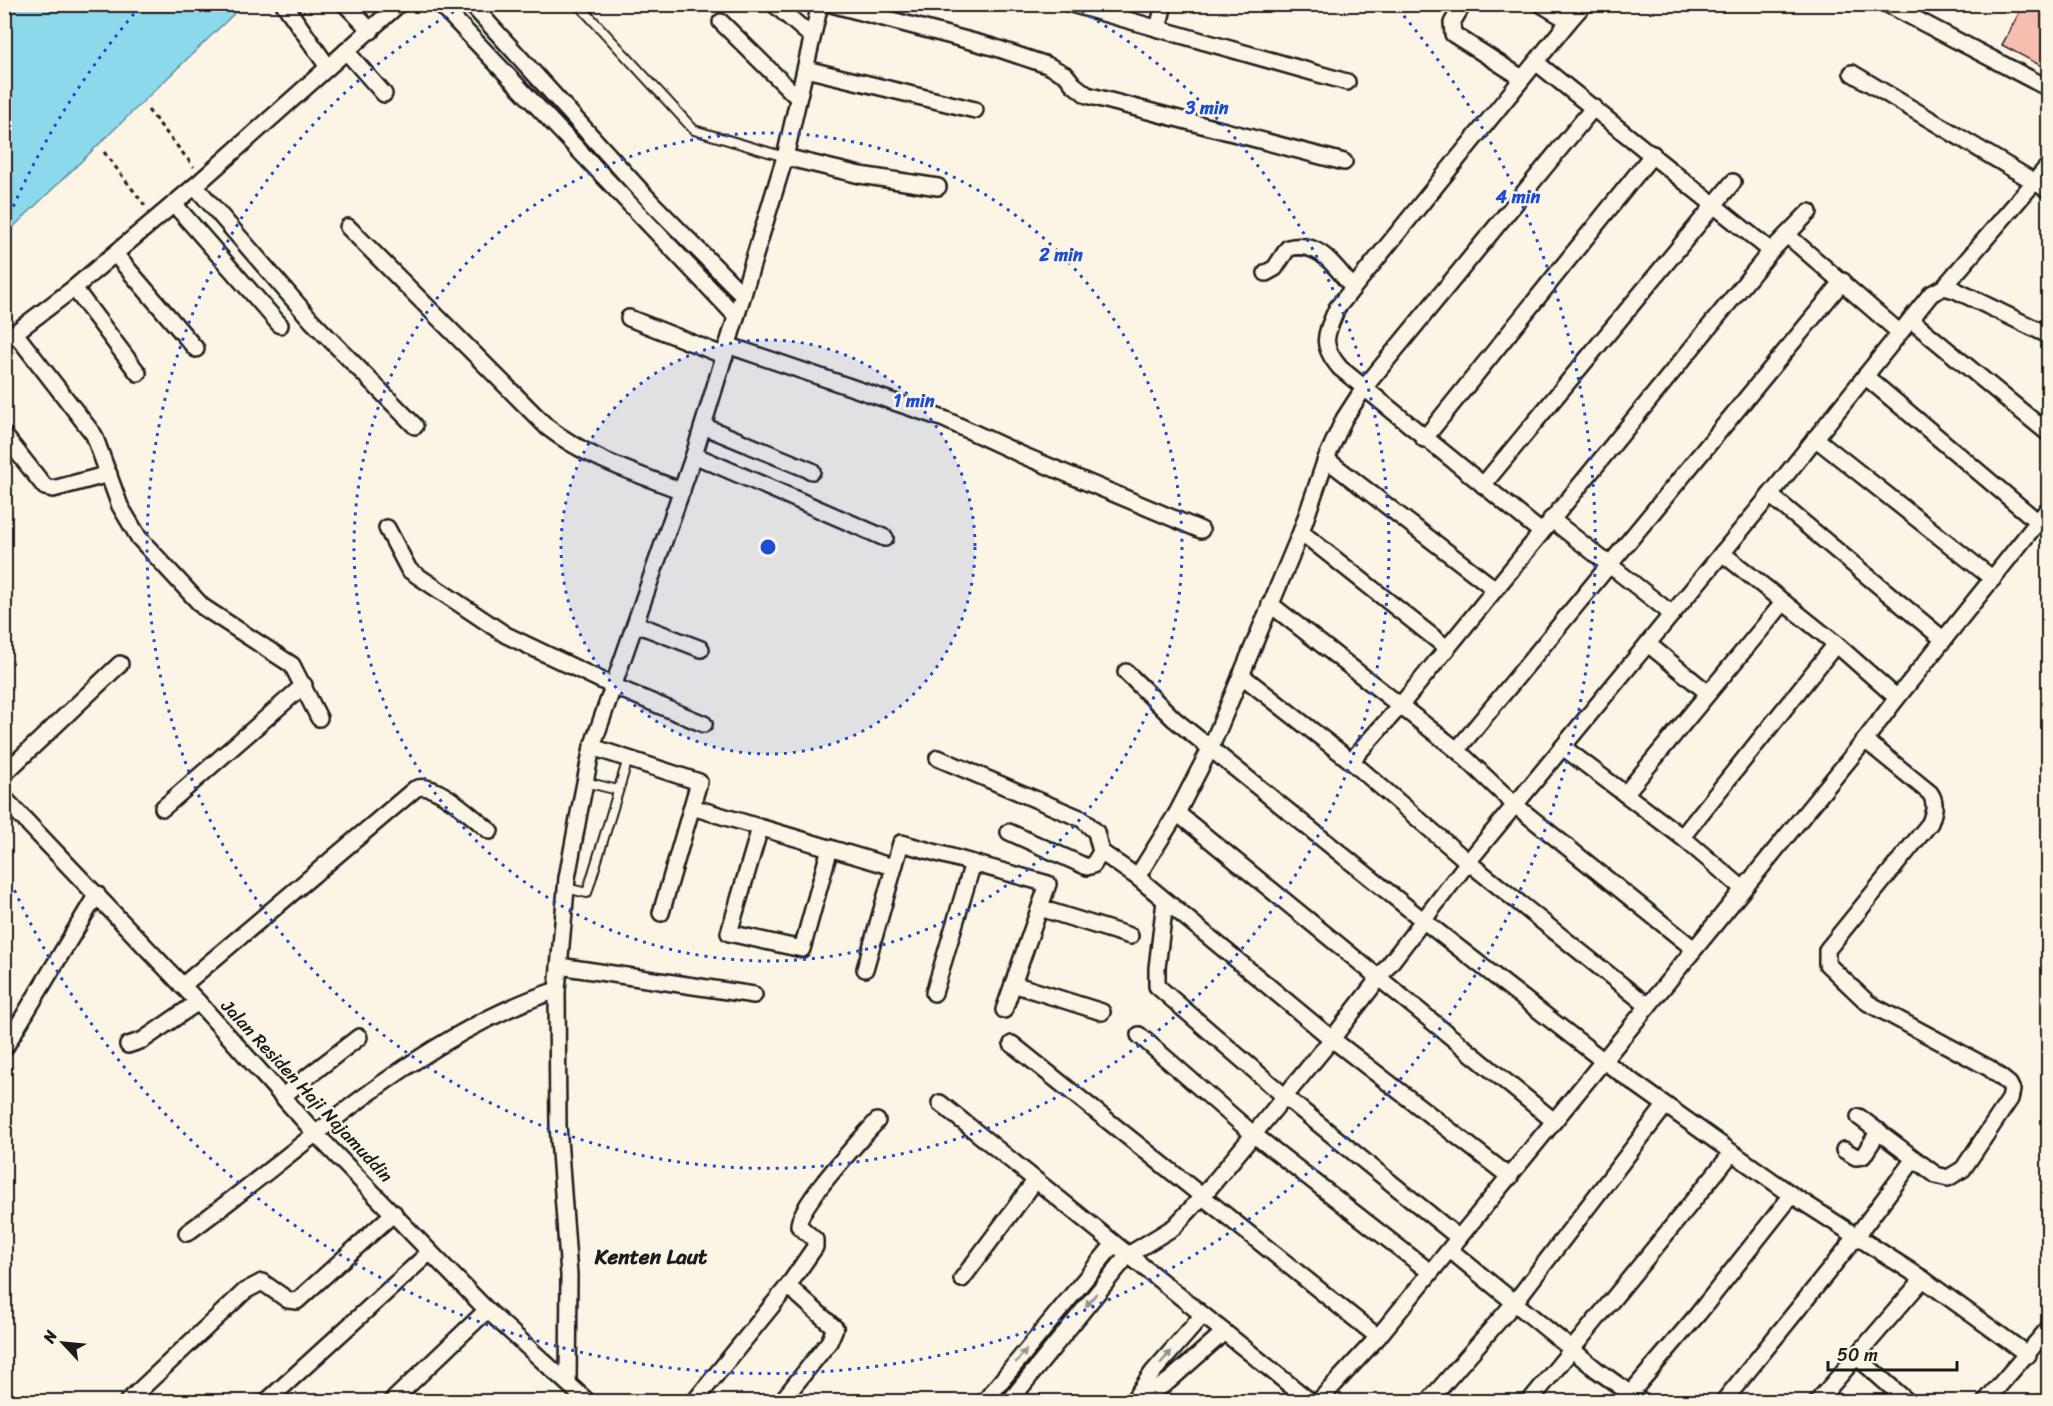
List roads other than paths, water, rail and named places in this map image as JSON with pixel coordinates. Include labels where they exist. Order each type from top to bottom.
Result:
[{"type":"street","points":[[284,4],[328,67]]},
{"type":"street","points":[[345,4],[371,31]]},
{"type":"street","points":[[319,718],[297,669],[287,660],[212,614],[160,563],[139,538],[120,506],[94,435],[10,337],[74,288],[174,204],[399,4]]},
{"type":"street","points":[[440,4],[736,316]]},
{"type":"street","points":[[471,4],[652,203],[743,295]]},
{"type":"street","points":[[774,4],[812,37]]},
{"type":"street","points":[[568,1383],[569,1275],[558,1125],[557,990],[566,888],[585,782],[592,747],[694,455],[785,157],[820,4]]},
{"type":"street","points":[[831,4],[993,47],[1047,65],[1066,75],[1087,95],[1344,162]]},
{"type":"street","points":[[1071,4],[1347,82]]},
{"type":"street","points":[[1158,29],[1164,4]]},
{"type":"street","points":[[1462,4],[1452,22],[1454,34],[1522,78]]},
{"type":"street","points":[[1541,4],[1569,21]]},
{"type":"street","points":[[1540,532],[1340,368],[1326,344],[1326,334],[1337,308],[1584,4]]},
{"type":"street","points":[[1887,4],[2049,88]]},
{"type":"street","points":[[721,22],[798,98]]},
{"type":"street","points":[[346,51],[384,94]]},
{"type":"street","points":[[1537,63],[1772,251]]},
{"type":"street","points":[[806,69],[975,110]]},
{"type":"street","points":[[1852,73],[2042,187]]},
{"type":"street","points":[[1137,877],[1177,813],[1211,747],[1269,604],[1302,532],[1326,459],[1344,419],[1364,388],[1594,107]]},
{"type":"street","points":[[1424,439],[1653,154]]},
{"type":"street","points":[[785,157],[860,175],[938,187]]},
{"type":"street","points":[[1009,1401],[1128,1255],[1174,1227],[1202,1197],[1283,1095],[1332,1039],[1468,862],[1770,495],[1899,332],[1931,294],[1944,287],[2024,196],[2042,187],[2049,166]]},
{"type":"street","points":[[199,182],[312,321],[415,426]]},
{"type":"street","points":[[1483,485],[1734,182]]},
{"type":"street","points":[[174,204],[280,326]]},
{"type":"street","points":[[1351,761],[1400,706],[1772,251],[1809,212]]},
{"type":"street","points":[[348,227],[547,427],[568,443],[605,461],[682,491]]},
{"type":"street","points":[[1787,235],[1843,281],[1899,332]]},
{"type":"street","points":[[1266,273],[1275,268],[1288,248],[1308,247],[1334,262],[1353,288]]},
{"type":"street","points":[[115,254],[196,349]]},
{"type":"street","points":[[1457,750],[1843,281]]},
{"type":"street","points":[[1944,287],[2049,335]]},
{"type":"street","points":[[74,288],[138,373]]},
{"type":"street","points":[[629,318],[944,419],[1022,455],[1201,530]]},
{"type":"street","points":[[1911,320],[2049,433]]},
{"type":"street","points":[[1865,376],[2038,522]]},
{"type":"street","points":[[703,426],[812,471]]},
{"type":"street","points":[[4,435],[45,487],[53,489],[109,474]]},
{"type":"street","points":[[1815,438],[1993,579]]},
{"type":"street","points":[[694,455],[885,538]]},
{"type":"street","points":[[1326,459],[1495,589]]},
{"type":"street","points":[[1770,495],[1944,640]]},
{"type":"street","points":[[1318,1401],[1378,1337],[1605,1062],[1742,888],[1865,740],[2049,509]]},
{"type":"street","points":[[1551,519],[1672,614]]},
{"type":"street","points":[[387,528],[402,561],[414,573],[506,635],[613,686],[704,724]]},
{"type":"street","points":[[1302,532],[1446,648]]},
{"type":"street","points":[[1722,553],[1836,644],[1897,698]]},
{"type":"street","points":[[1625,794],[1783,603]]},
{"type":"street","points":[[1269,604],[1457,750],[1515,805],[1694,950]]},
{"type":"street","points":[[636,624],[701,650]]},
{"type":"street","points":[[1648,644],[1708,693]]},
{"type":"street","points":[[1682,837],[1836,644]]},
{"type":"street","points":[[4,774],[120,664]]},
{"type":"street","points":[[1125,672],[1140,683],[1158,705],[1424,921],[1605,1062],[1792,1195],[1923,1279],[2028,1355]]},
{"type":"street","points":[[1241,675],[1351,761],[1468,862],[1648,1006]]},
{"type":"street","points":[[163,808],[304,685]]},
{"type":"street","points":[[1859,1117],[1936,1175],[1948,1178],[1958,1174],[2010,1099],[2012,1090],[2009,1084],[1989,1068],[1868,1003],[1827,964],[1827,950],[1930,823],[1934,810],[1930,793],[1865,740]]},
{"type":"street","points":[[592,747],[699,782],[661,913]]},
{"type":"street","points":[[1564,748],[1682,837],[1742,888]]},
{"type":"street","points":[[938,758],[1082,819],[1096,832],[1101,852],[1137,877],[1332,1039],[1510,1177]]},
{"type":"street","points":[[182,986],[415,789],[425,786],[438,791],[490,831]]},
{"type":"street","name":"Jalan Residen Haji Najamuddin","points":[[4,798],[97,894],[284,1095],[315,1132],[430,1252],[488,1310],[588,1401]]},
{"type":"street","points":[[692,807],[894,867]]},
{"type":"street","points":[[1177,813],[1554,1121]]},
{"type":"street","points":[[760,828],[729,933],[802,949],[830,848]]},
{"type":"street","points":[[1009,832],[1087,867],[1094,865],[1101,852]]},
{"type":"street","points":[[865,969],[901,843],[1048,884],[1004,1010]]},
{"type":"street","points":[[934,993],[973,863]]},
{"type":"street","points":[[4,1049],[97,894]]},
{"type":"street","points":[[1165,901],[1157,986],[1455,1244],[1515,1302],[1632,1398],[1792,1195]]},
{"type":"street","points":[[1040,908],[1130,936]]},
{"type":"street","points":[[559,966],[754,995]]},
{"type":"street","points":[[1013,984],[1102,1012]]},
{"type":"street","points":[[187,1233],[227,1204],[315,1132],[433,1051],[494,1013],[557,990]]},
{"type":"street","points":[[128,1045],[143,1040],[198,1002]]},
{"type":"street","points":[[1139,1035],[1253,1134],[1430,1272]]},
{"type":"street","points":[[284,1095],[359,1037]]},
{"type":"street","points":[[1012,1044],[1378,1337]]},
{"type":"street","points":[[940,1103],[1223,1333],[1255,1355],[1311,1401]]},
{"type":"street","points":[[1428,1401],[1515,1302],[1665,1106]]},
{"type":"street","points":[[694,1401],[788,1286],[816,1244],[799,1226],[800,1216],[818,1190],[877,1121]]},
{"type":"street","points":[[1844,1150],[1856,1157],[1863,1156],[1879,1131]]},
{"type":"street","points":[[1529,1401],[1732,1153]]},
{"type":"street","points":[[1724,1401],[1856,1237],[1914,1159]]},
{"type":"street","points":[[962,1279],[1035,1181]]},
{"type":"street","points":[[127,1401],[245,1291],[262,1282],[269,1284],[288,1300],[297,1301],[394,1214]]},
{"type":"street","points":[[984,1401],[1114,1244]]},
{"type":"street","points":[[266,1401],[430,1252]]},
{"type":"street","points":[[1817,1401],[1923,1279]]},
{"type":"street","points":[[781,1401],[830,1342],[834,1331],[832,1324],[788,1286]]},
{"type":"street","points":[[391,1401],[488,1310]]},
{"type":"street","points":[[1132,1401],[1153,1372],[1203,1315]]},
{"type":"street","points":[[1985,1401],[2049,1329]]},
{"type":"street","points":[[1138,1401],[1169,1381],[1223,1333]]},
{"type":"street","points":[[1856,1356],[1908,1401]]},
{"type":"lane","points":[[578,4],[694,130],[785,157]]},
{"type":"lane","points":[[566,888],[587,893],[628,759]]},
{"type":"lane","points":[[585,782],[618,790]]},
{"type":"water","points":[[5,4],[243,4],[243,5],[5,235]]},
{"type":"district","name":"Kenten Laut","points":[[651,1257]]}]
